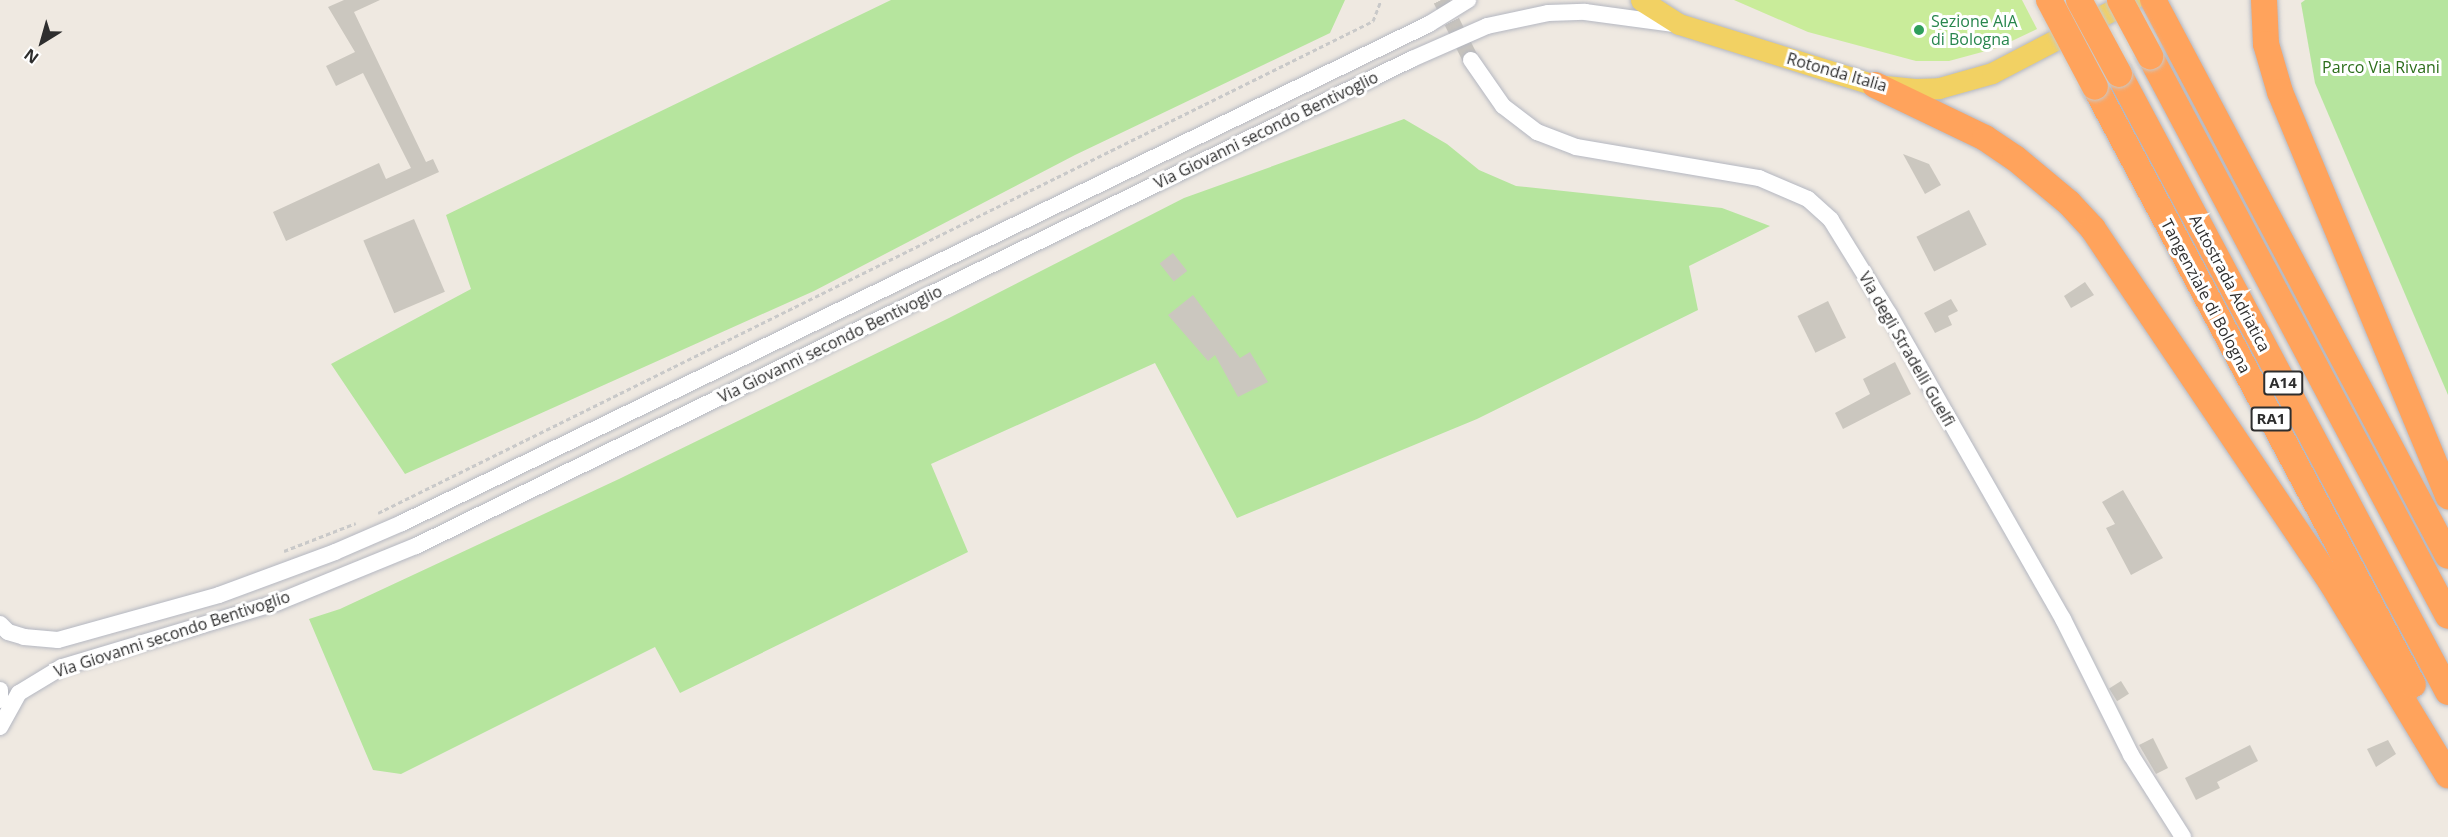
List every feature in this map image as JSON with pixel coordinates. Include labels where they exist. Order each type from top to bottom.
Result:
[{"type":"highway","name":"Tangenziale di Bologna","points":[[2049,0],[2448,750]]},
{"type":"highway","name":"Autostrada Adriatica","points":[[2079,0],[2448,692]]},
{"type":"highway","name":"A14","points":[[2120,0],[2448,615]]},
{"type":"highway","points":[[2153,0],[2448,556]]},
{"type":"highway","points":[[2264,0],[2266,44],[2277,83],[2448,496]]},
{"type":"highway","points":[[1875,85],[1985,138],[2015,158],[2069,203],[2093,229],[2331,582],[2448,775]]},
{"type":"main road","name":"Rotonda Italia","points":[[1641,0],[1679,24],[1875,85],[1915,89],[1969,82],[2132,0]]},
{"type":"street","name":"Via Giovanni secondo Bentivoglio","points":[[0,624],[8,632],[24,637],[58,640],[219,595],[345,548],[1429,24],[1468,0]]},
{"type":"street","name":"Via Giovanni secondo Bentivoglio","points":[[0,727],[19,693],[62,667],[276,603],[416,546],[1412,59],[1487,26],[1536,14],[1585,12],[1679,24]]},
{"type":"street","name":"Via degli Stradelli Guelfi","points":[[1471,60],[1503,106],[1537,132],[1576,147],[1759,178],[1808,199],[1831,220],[2063,619],[2131,755],[2183,837]]},
{"type":"street","points":[[0,690],[0,700]]},
{"type":"path","points":[[371,517],[1373,21],[1381,0]]},
{"type":"path","points":[[282,552],[360,521]]},
{"type":"green space","points":[[891,0],[1345,0],[1330,33],[1075,155],[814,291],[405,474],[331,364],[471,289],[446,215]]},
{"type":"green space","name":"Sezione AIA di Bologna","points":[[1734,0],[2022,0],[2037,29],[1997,48],[1949,61],[1916,61],[1808,32]]},
{"type":"green space","name":"Parco Via Rivani","points":[[2305,0],[2448,0],[2448,395],[2315,83],[2301,3]]},
{"type":"green space","points":[[1404,119],[1447,144],[1479,170],[1516,186],[1722,208],[1770,226],[1689,266],[1698,310],[1477,419],[1237,518],[1155,363],[931,464],[968,552],[680,693],[655,647],[401,774],[373,770],[309,619],[340,609],[619,479],[949,318],[1184,198]]},
{"type":"building","points":[[344,0],[380,0],[354,12],[426,162],[433,159],[439,172],[286,241],[273,212],[379,163],[386,179],[411,168],[363,73],[336,86],[326,66],[355,52],[328,7]]},
{"type":"building","points":[[1903,154],[1929,164],[1941,185],[1925,194]]},
{"type":"building","points":[[1969,210],[1987,245],[1934,272],[1916,237]]},
{"type":"building","points":[[414,219],[445,292],[394,313],[363,240]]},
{"type":"building","points":[[1173,253],[1187,271],[1174,282],[1160,263]]},
{"type":"building","points":[[2085,282],[2094,295],[2071,308],[2064,296]]},
{"type":"building","points":[[1193,295],[1240,358],[1250,352],[1268,382],[1238,397],[1215,355],[1208,361],[1168,315]]},
{"type":"building","points":[[1951,299],[1958,311],[1948,316],[1952,325],[1935,333],[1924,313]]},
{"type":"building","points":[[1828,301],[1846,338],[1815,353],[1797,316]]},
{"type":"building","points":[[1895,362],[1911,394],[1843,429],[1835,413],[1870,394],[1863,379]]},
{"type":"building","points":[[2123,490],[2163,558],[2131,575],[2106,528],[2115,524],[2102,502]]},
{"type":"building","points":[[2121,681],[2129,694],[2117,701],[2109,688]]},
{"type":"building","points":[[2153,738],[2168,768],[2156,774],[2139,745]]},
{"type":"building","points":[[2388,740],[2396,754],[2376,767],[2367,749]]},
{"type":"building","points":[[2250,745],[2258,761],[2217,782],[2220,788],[2196,800],[2185,778]]},
{"type":"tunnel","points":[[1441,0],[1471,60]]},
{"type":"place","name":"Sezione AIA di Bologna","points":[[1919,30]]}]
